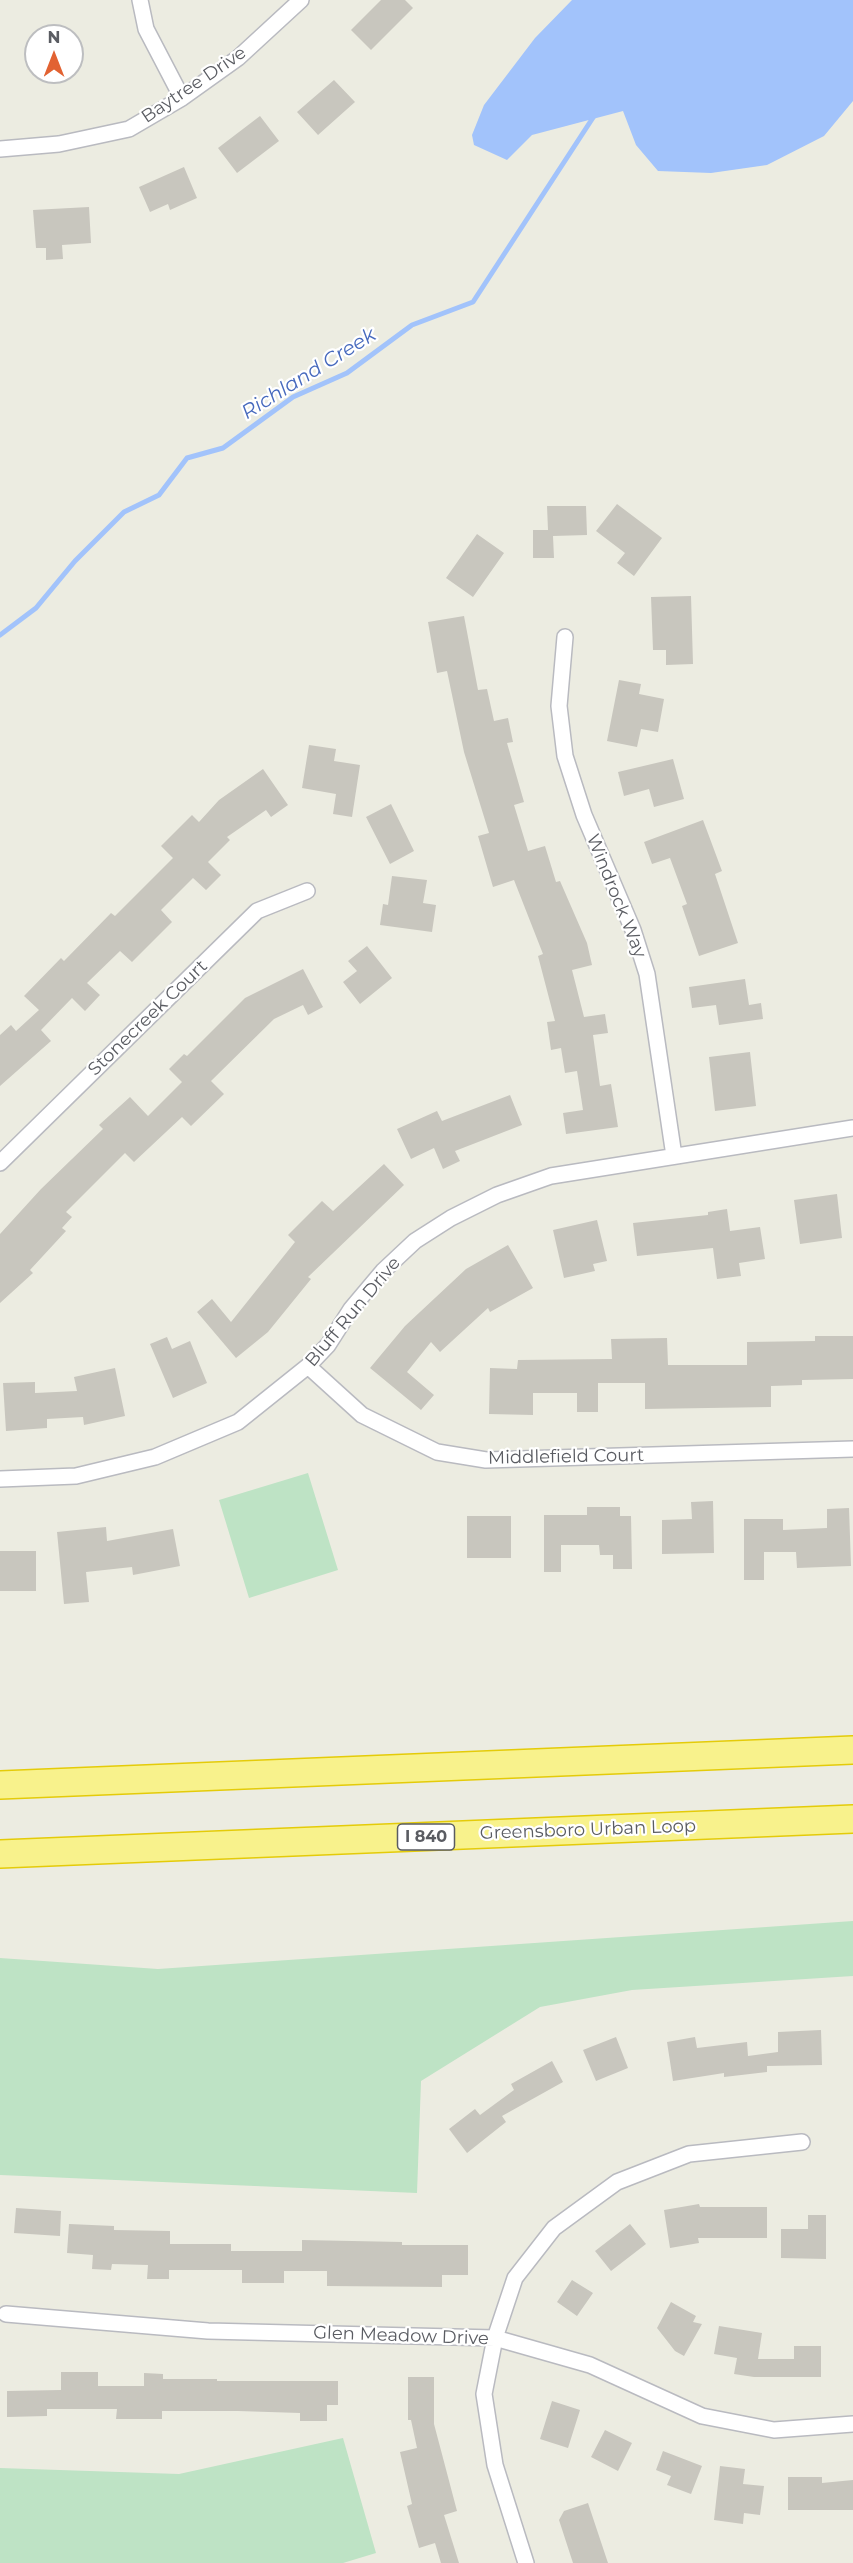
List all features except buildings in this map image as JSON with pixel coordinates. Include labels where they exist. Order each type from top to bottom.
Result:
[{"type":"highway","points":[[0,1785],[853,1750]]},
{"type":"highway","name":"Greensboro Urban Loop","points":[[0,1854],[853,1819]]},
{"type":"street","points":[[140,0],[146,29],[182,98]]},
{"type":"street","name":"Baytree Drive","points":[[0,149],[59,144],[129,129],[182,98],[238,58],[301,0]]},
{"type":"street","name":"Windrock Way","points":[[565,637],[559,706],[565,756],[584,815],[633,930],[647,974],[674,1156]]},
{"type":"street","name":"Stonecreek Court","points":[[0,1163],[257,911],[307,891]]},
{"type":"street","name":"Bluff Run Drive","points":[[0,1479],[76,1476],[155,1457],[238,1422],[308,1366],[328,1345],[351,1310],[383,1271],[416,1241],[451,1218],[497,1195],[551,1176],[853,1128]]},
{"type":"street","name":"Middlefield Court","points":[[308,1366],[362,1415],[437,1452],[476,1459],[853,1449]]},
{"type":"street","points":[[526,2563],[495,2465],[483,2394],[495,2338],[515,2278],[554,2228],[617,2182],[689,2154],[802,2142]]},
{"type":"street","name":"Glen Meadow Drive","points":[[6,2314],[208,2331],[495,2338],[590,2365],[702,2416],[774,2430],[853,2424]]},
{"type":"green space","points":[[308,1473],[338,1570],[249,1598],[219,1500]]},
{"type":"green space","points":[[853,1921],[853,1976],[632,1990],[540,2007],[421,2081],[417,2193],[0,2175],[0,1958],[158,1969]]},
{"type":"green space","points":[[343,2438],[376,2553],[343,2563],[0,2563],[0,2468],[179,2474]]},
{"type":"water","points":[[572,0],[853,0],[853,101],[824,136],[767,165],[711,173],[658,171],[636,145],[623,111],[532,135],[507,160],[474,145],[472,135],[484,105],[535,38]]},
{"type":"waterway","name":"Richland Creek","points":[[0,635],[36,608],[75,561],[124,512],[159,495],[187,458],[223,448],[293,397],[347,373],[412,325],[473,302],[596,113]]}]
